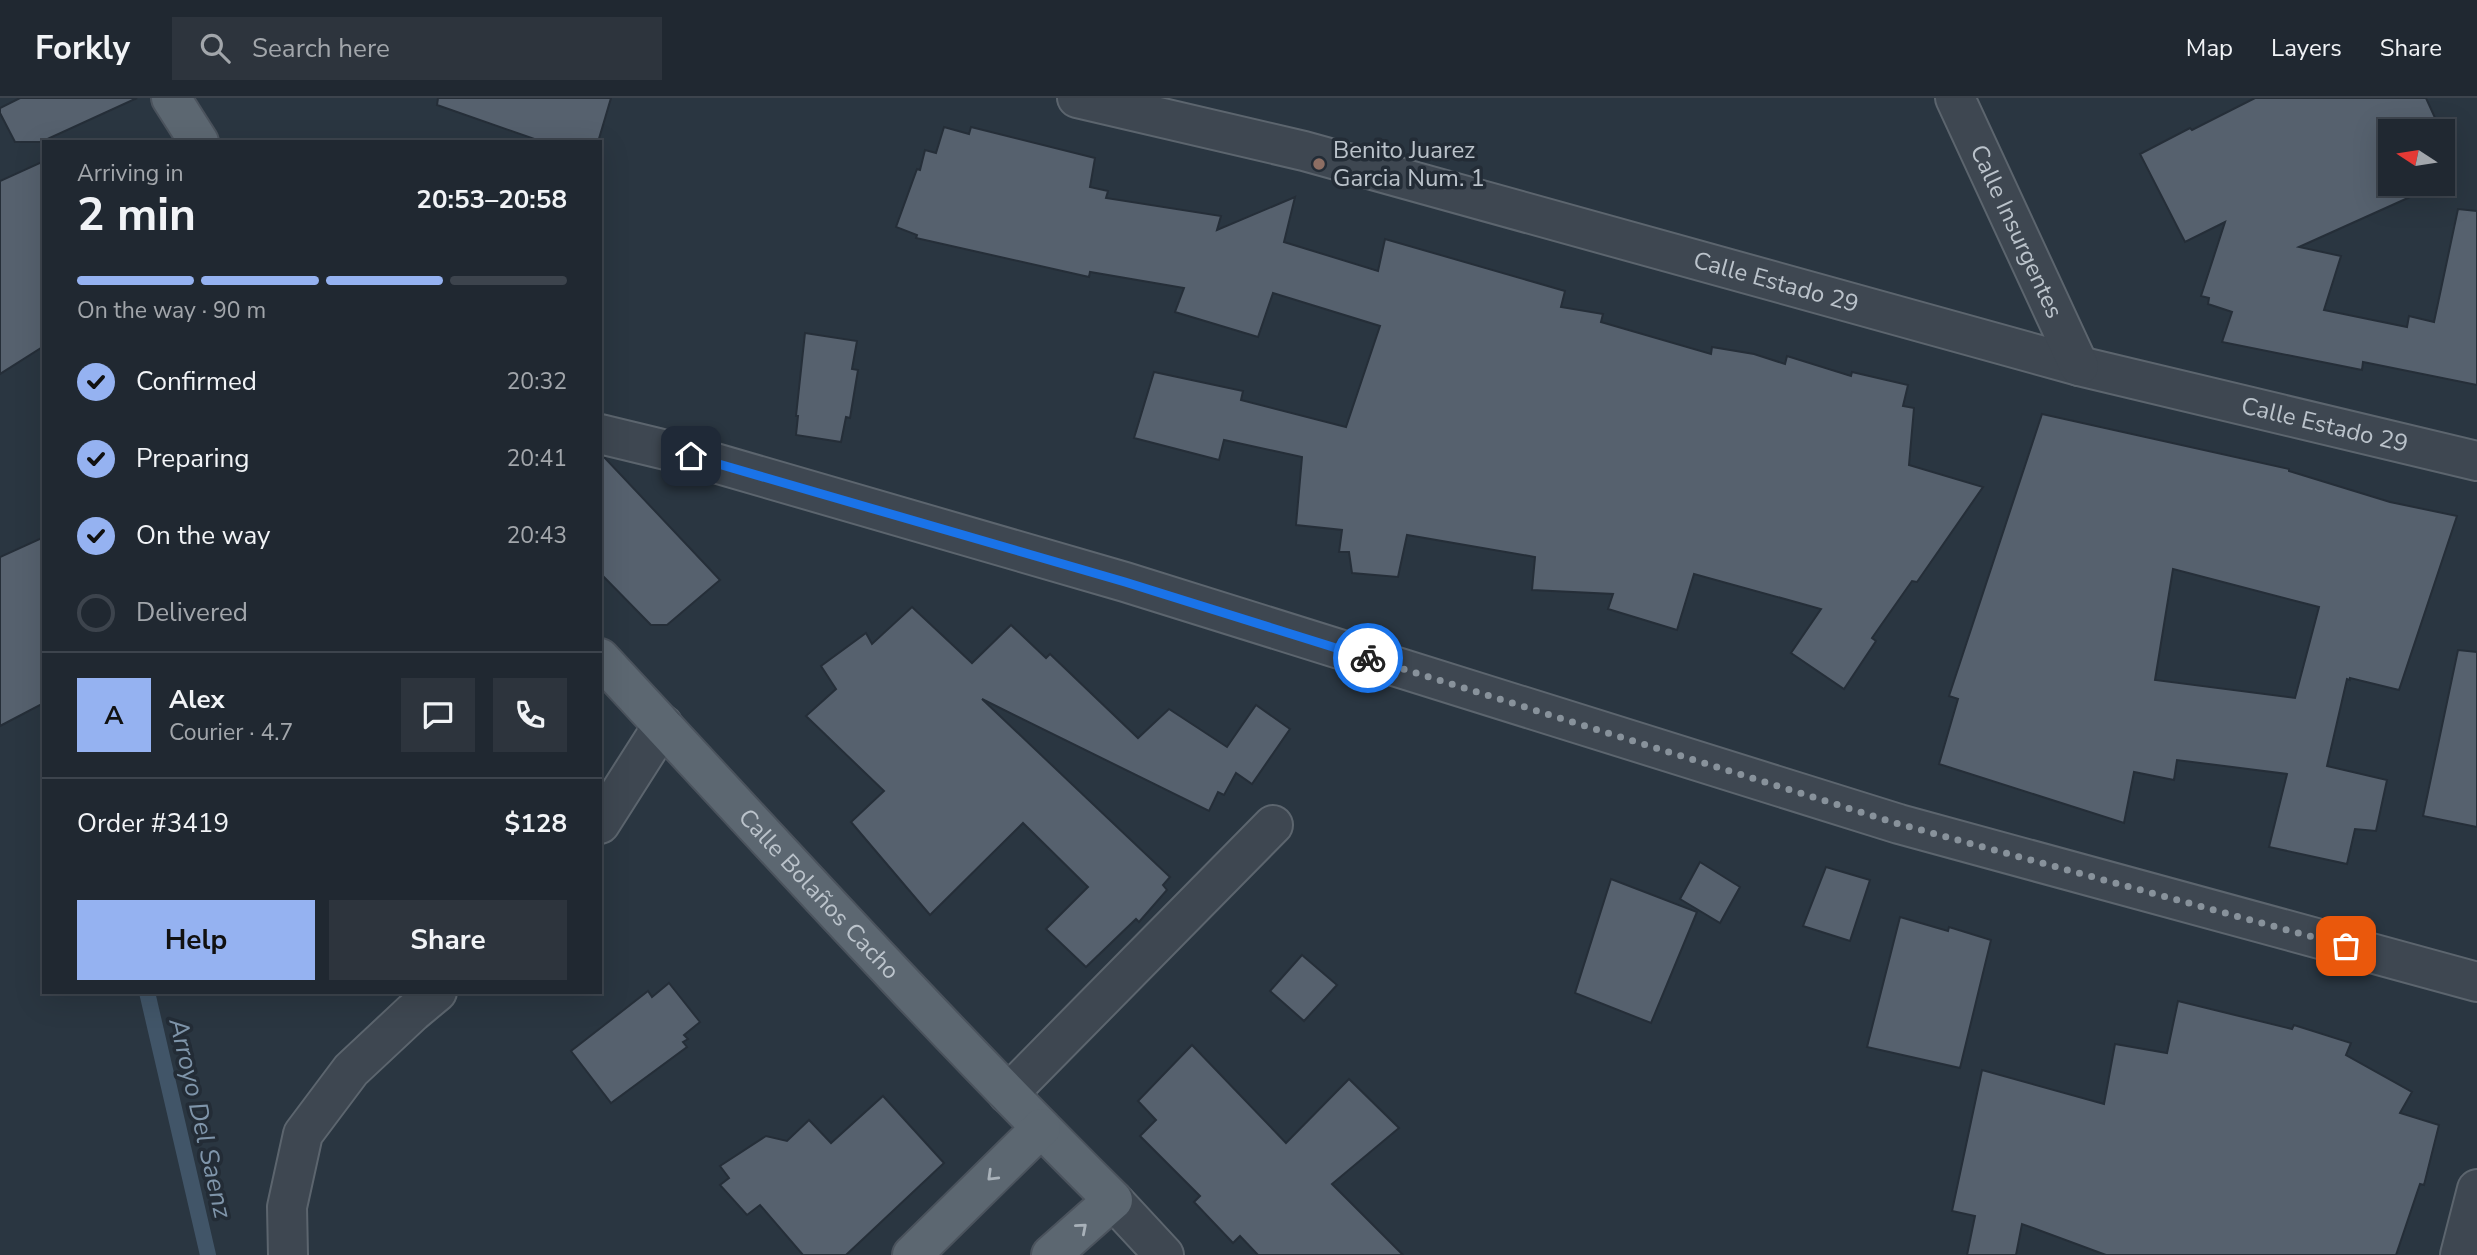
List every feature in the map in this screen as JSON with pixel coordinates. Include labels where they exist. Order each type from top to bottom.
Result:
[{"type":"main road","points":[[171,98],[198,140]]},
{"type":"main road","name":"Calle Bolaños Cacho","points":[[602,660],[671,737],[1008,1094],[1113,1200]]},
{"type":"main road","points":[[912,1255],[1041,1128]]},
{"type":"main road","points":[[1051,1255],[1113,1200]]},
{"type":"street","name":"Calle Estado 29","points":[[1077,98],[1304,151],[2079,366],[2477,461]]},
{"type":"street","name":"Calle Insurgentes","points":[[1955,98],[2079,366]]},
{"type":"street","points":[[602,434],[691,456],[1125,582],[1899,824],[2477,982]]},
{"type":"street","points":[[602,821],[663,725]]},
{"type":"street","points":[[1008,1094],[1273,825]]},
{"type":"street","points":[[288,1255],[287,1207],[303,1134],[351,1070],[435,994]]},
{"type":"street","points":[[2460,1255],[2477,1189]]},
{"type":"street","points":[[1113,1200],[1164,1255]]},
{"type":"building","points":[[20,98],[137,98],[41,142],[15,142],[0,108]]},
{"type":"building","points":[[438,98],[611,98],[599,140],[537,140],[437,105]]},
{"type":"building","points":[[2255,98],[2426,98],[2436,119],[2378,119],[2378,196],[2412,196],[2299,247],[2341,256],[2324,310],[2407,327],[2409,316],[2434,322],[2458,209],[2477,211],[2477,385],[2363,362],[2362,370],[2222,342],[2232,312],[2208,304],[2209,298],[2201,296],[2225,222],[2185,242],[2140,154],[2190,128],[2192,130]]},
{"type":"building","points":[[944,127],[969,134],[971,127],[1095,158],[1090,187],[1108,191],[1106,198],[1221,216],[1217,230],[1295,197],[1284,242],[1378,271],[1385,239],[1565,291],[1561,307],[1603,314],[1601,322],[1711,354],[1712,347],[1754,354],[1785,364],[1787,356],[1851,376],[1852,372],[1908,385],[1903,406],[1914,408],[1909,465],[1983,487],[1917,582],[1912,581],[1872,638],[1876,641],[1844,689],[1791,653],[1821,609],[1694,574],[1677,630],[1608,609],[1613,594],[1532,590],[1535,557],[1407,535],[1398,577],[1352,573],[1349,552],[1339,552],[1342,530],[1296,525],[1302,457],[1224,440],[1219,460],[1134,438],[1154,372],[1243,391],[1241,400],[1346,427],[1380,326],[1273,293],[1258,337],[1175,312],[1184,288],[1090,272],[1089,277],[916,238],[917,235],[896,227],[917,169],[920,170],[925,150],[936,153]]},
{"type":"building","points":[[42,162],[42,347],[0,374],[0,181]]},
{"type":"building","points":[[805,333],[857,341],[852,369],[858,370],[850,418],[846,417],[841,442],[796,435]]},
{"type":"building","points":[[2042,414],[2289,469],[2390,502],[2457,516],[2399,690],[2347,679],[2327,766],[2387,780],[2376,831],[2355,829],[2347,864],[2269,847],[2287,774],[2177,760],[2174,780],[2134,772],[2124,823],[1939,764],[1958,699],[1949,696]],"holes":[[[2173,569],[2319,607],[2295,698],[2155,680]]]},
{"type":"building","points":[[602,457],[720,580],[667,625],[651,625],[602,575]]},
{"type":"building","points":[[42,538],[42,704],[0,726],[0,557]]},
{"type":"building","points":[[912,607],[972,663],[1011,625],[1046,658],[1050,654],[1138,738],[1169,709],[1227,747],[1256,705],[1290,729],[1252,784],[1236,773],[1224,795],[1218,792],[1209,811],[982,699],[1170,877],[1163,885],[1167,890],[1139,922],[1136,919],[1086,967],[1046,929],[1088,887],[1023,823],[930,915],[851,822],[884,791],[806,716],[836,689],[821,666],[866,633],[872,644]]},
{"type":"building","points":[[2458,650],[2477,652],[2477,827],[2423,816]]},
{"type":"building","points":[[1700,862],[1740,887],[1720,923],[1680,899]]},
{"type":"building","points":[[1826,867],[1870,880],[1850,941],[1803,926]]},
{"type":"building","points":[[1611,879],[1697,912],[1651,1023],[1575,993]]},
{"type":"building","points":[[1900,917],[1948,931],[1949,927],[1991,940],[1960,1068],[1867,1047]]},
{"type":"building","points":[[1302,955],[1337,985],[1304,1021],[1270,991]]},
{"type":"building","points":[[669,983],[700,1022],[684,1035],[688,1039],[683,1042],[687,1047],[611,1103],[571,1051],[648,991],[652,997]]},
{"type":"building","points":[[2178,1001],[2292,1029],[2294,1025],[2351,1043],[2346,1055],[2412,1092],[2400,1113],[2439,1125],[2424,1185],[2420,1184],[2396,1255],[2106,1255],[2022,1224],[2016,1255],[1967,1255],[1975,1216],[1952,1211],[1982,1070],[2104,1104],[2115,1044],[2167,1053]]},
{"type":"building","points":[[1192,1045],[1286,1143],[1349,1079],[1399,1128],[1332,1184],[1403,1255],[1258,1255],[1240,1236],[1233,1243],[1194,1202],[1200,1196],[1140,1136],[1156,1120],[1138,1101]]},
{"type":"building","points":[[883,1096],[944,1163],[846,1255],[803,1255],[760,1205],[747,1215],[720,1185],[729,1178],[720,1166],[766,1136],[787,1141],[809,1120],[831,1143]]},
{"type":"waterway","name":"Arroyo Del Saenz","points":[[147,994],[208,1255]]},
{"type":"way so far","points":[[1368,658],[1899,824],[2346,946]]},
{"type":"place","name":"Benito Juarez Garcia Num. 1","points":[[1319,164]]},
{"type":"route","points":[[691,456],[1125,582],[1368,658]]}]
